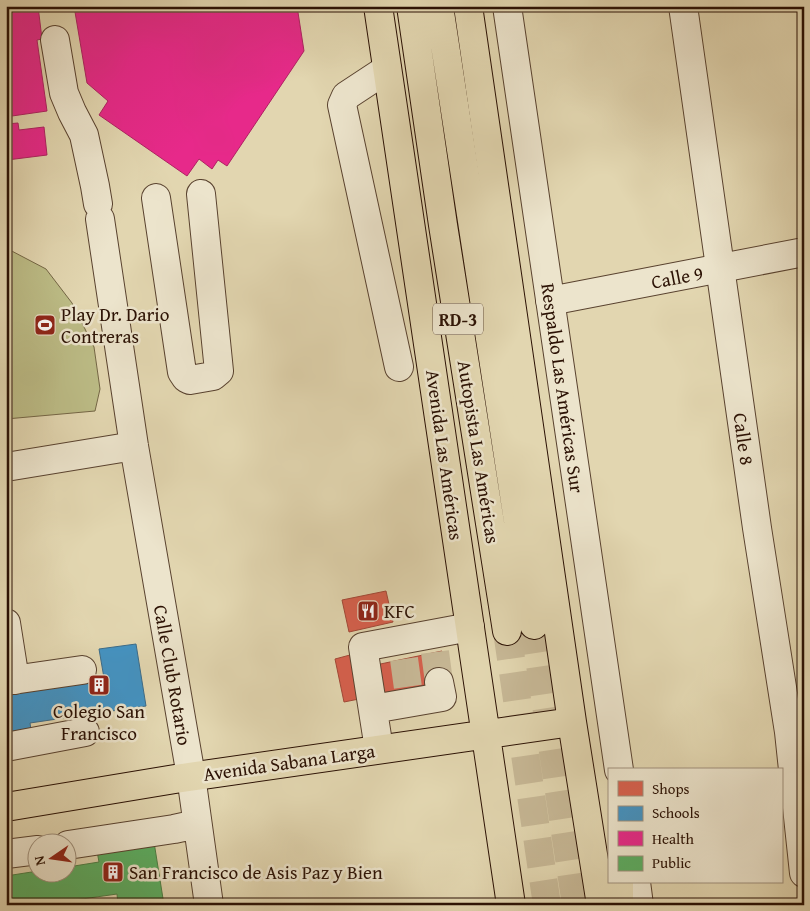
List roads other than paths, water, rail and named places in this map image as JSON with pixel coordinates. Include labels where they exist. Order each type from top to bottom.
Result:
[{"type":"main road","name":"Avenida Las Américas","points":[[378,6],[511,905]]},
{"type":"main road","name":"Autopista Las Américas","points":[[411,6],[507,631]]},
{"type":"main road","name":"Autopista Las Américas","points":[[439,6],[534,625]]},
{"type":"main road","points":[[468,6],[600,905]]},
{"type":"main road","name":"Avenida Sabana Larga","points":[[6,807],[191,776],[572,722]]},
{"type":"main road","points":[[618,905],[620,884]]},
{"type":"street","name":"Respaldo Las Américas Sur","points":[[507,6],[620,768]]},
{"type":"street","name":"Calle 8","points":[[683,6],[757,528],[796,730],[804,873]]},
{"type":"street","name":"Calle Club Rotario","points":[[55,40],[64,92],[84,135],[95,186],[134,446],[191,776],[209,905]]},
{"type":"street","points":[[387,69],[346,96],[342,105],[399,368]]},
{"type":"street","points":[[156,198],[182,372],[190,380],[212,376],[219,371],[201,194]]},
{"type":"street","name":"Calle 9","points":[[550,301],[804,252]]},
{"type":"street","points":[[6,467],[134,446]]},
{"type":"street","points":[[6,623],[11,680],[82,670]]},
{"type":"street","points":[[379,749],[363,647],[402,650],[434,643],[470,627]]},
{"type":"street","points":[[373,709],[409,696],[442,697],[440,682]]},
{"type":"street","points":[[6,747],[85,732]]},
{"type":"street","points":[[78,843],[197,824]]},
{"type":"street","points":[[6,854],[28,851]]},
{"type":"street","points":[[636,884],[639,905]]},
{"type":"tunnel","points":[[534,625],[576,905]]},
{"type":"tunnel","points":[[507,631],[547,905]]},
{"type":"tunnel","points":[[435,652],[439,682]]},
{"type":"tunnel","points":[[404,659],[408,688]]},
{"type":"place","name":"Play Dr. Dario Contreras","points":[[45,325]]},
{"type":"place","name":"KFC","points":[[368,611]]},
{"type":"place","name":"Colegio San Francisco","points":[[99,685]]},
{"type":"place","name":"San Francisco de Asis Paz y Bien","points":[[113,872]]}]
